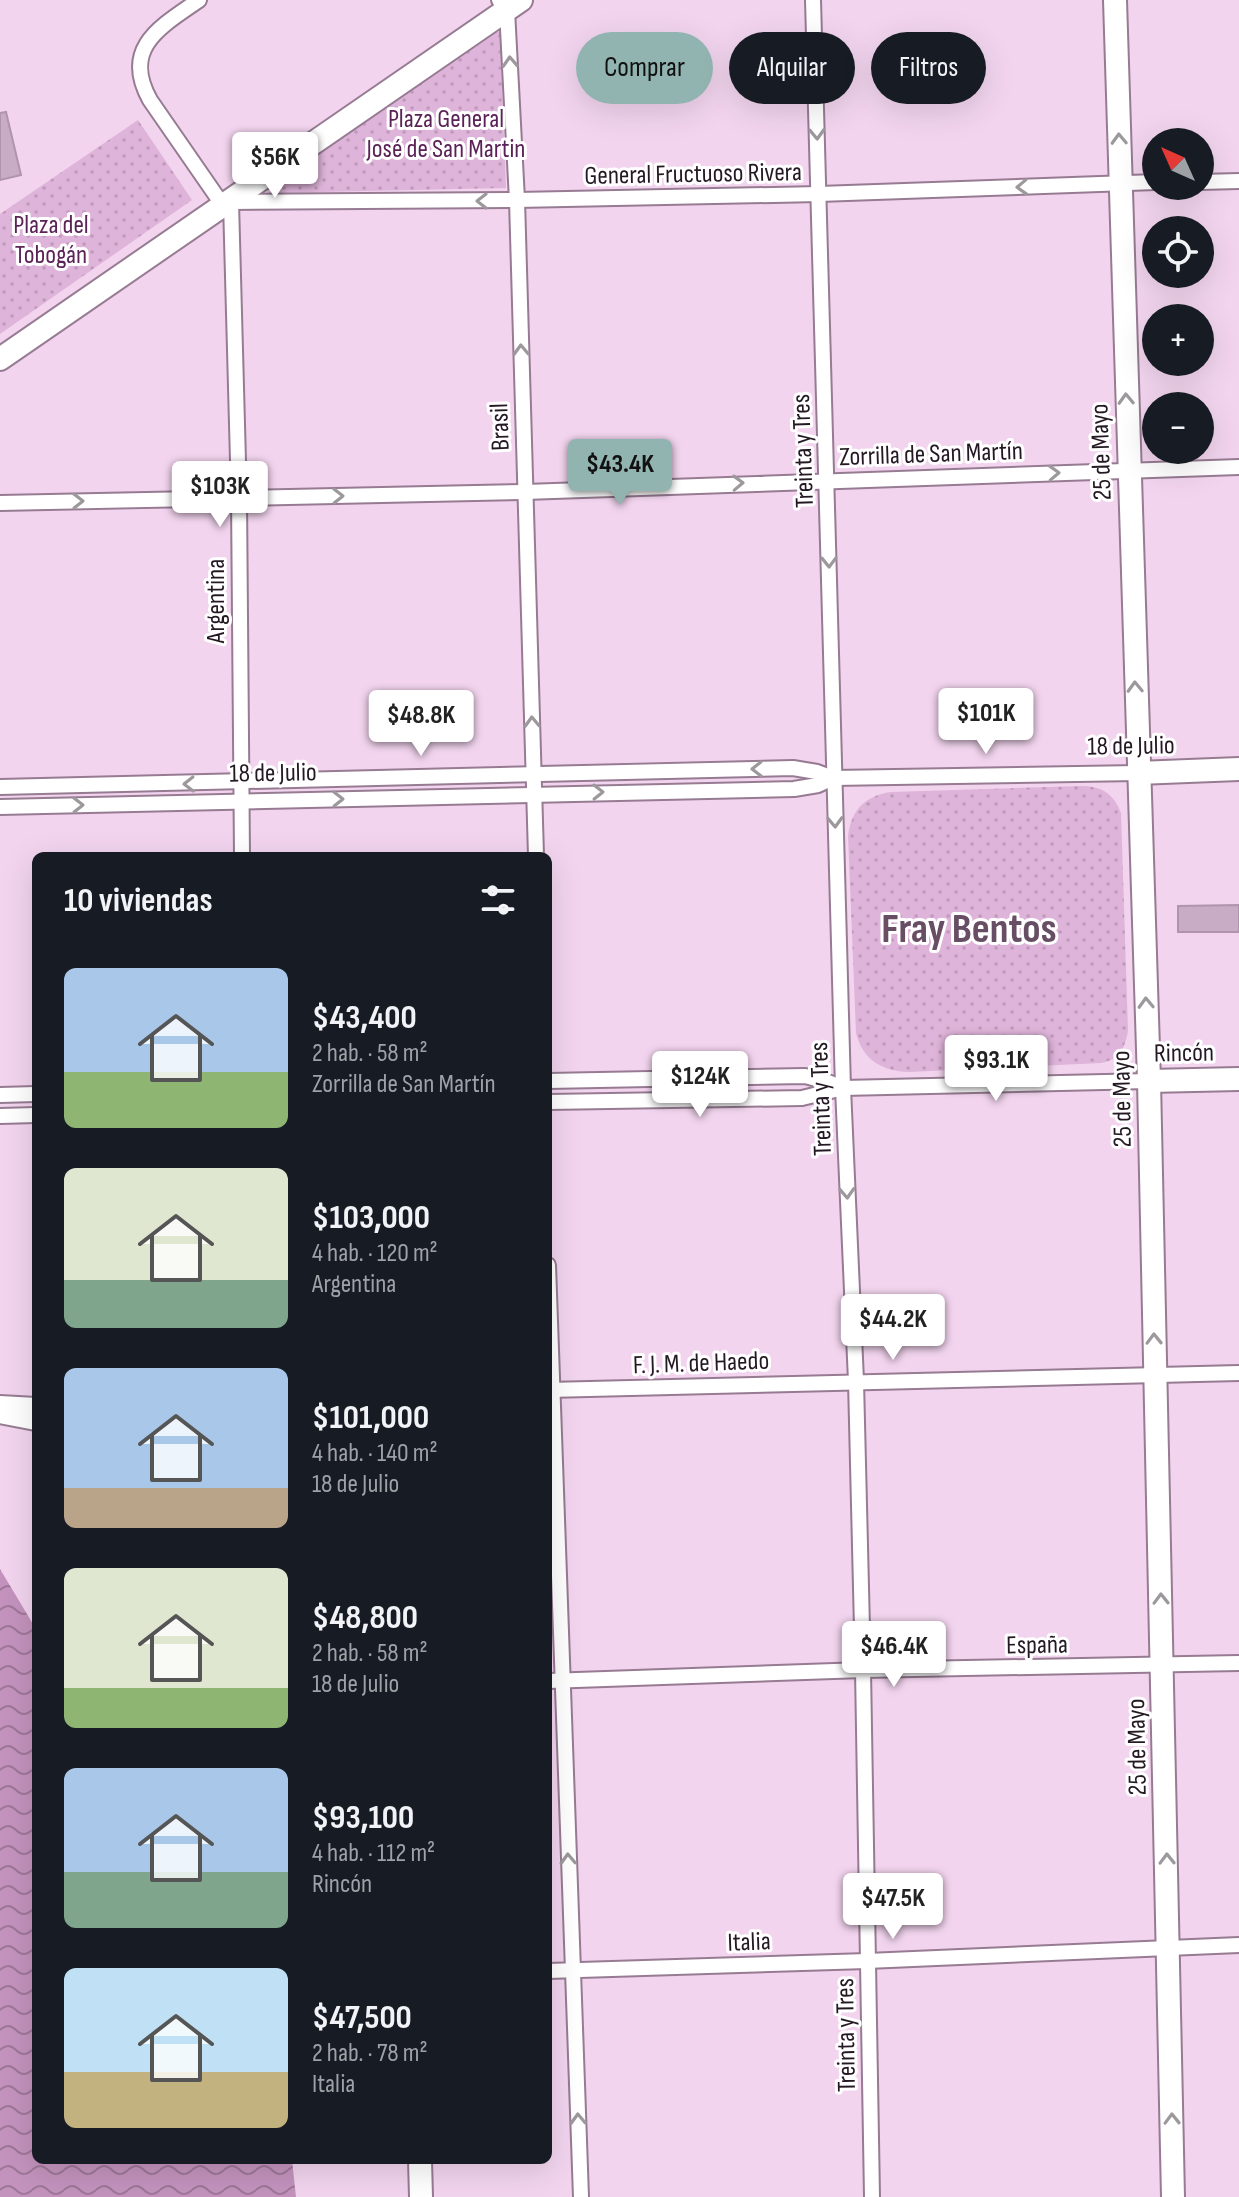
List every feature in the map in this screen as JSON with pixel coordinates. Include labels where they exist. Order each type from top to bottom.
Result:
[{"type":"street","points":[[199,0],[150,38],[140,55],[139,66],[143,88],[150,100],[227,204]]},
{"type":"street","name":"Treinta y Tres","points":[[813,0],[833,778],[856,1381],[872,2197]]},
{"type":"street","name":"25 de Mayo","points":[[1115,0],[1149,1081],[1173,2197]]},
{"type":"street","points":[[0,359],[227,204],[509,3]]},
{"type":"street","name":"Brasil","points":[[509,3],[536,852]]},
{"type":"street","points":[[1214,182],[1239,181]]},
{"type":"street","name":"General Fructuoso Rivera","points":[[227,204],[819,194],[1142,182]]},
{"type":"street","name":"Argentina","points":[[227,204],[239,498],[242,852]]},
{"type":"street","name":"Zorrilla de San Martín","points":[[0,503],[525,492],[1239,467]]},
{"type":"street","name":"18 de Julio","points":[[0,787],[793,768],[833,778],[1239,769]]},
{"type":"street","name":"18 de Julio","points":[[0,807],[794,789],[818,785],[833,778]]},
{"type":"street","name":"Rincón","points":[[552,1081],[805,1076],[843,1088]]},
{"type":"street","name":"Rincón","points":[[552,1102],[802,1098],[843,1088],[1239,1079]]},
{"type":"street","points":[[0,1095],[32,1094]]},
{"type":"street","points":[[0,1116],[32,1115]]},
{"type":"street","name":"F. J. M. de Haedo","points":[[552,1390],[1239,1373]]},
{"type":"street","points":[[0,1403],[32,1405]]},
{"type":"street","points":[[0,1412],[32,1418]]},
{"type":"street","points":[[552,1487],[554,1681],[573,1970],[581,2197]]},
{"type":"street","name":"España","points":[[554,1681],[863,1670],[1239,1663]]},
{"type":"street","name":"Italia","points":[[552,1971],[1239,1945]]},
{"type":"street","points":[[420,2164],[421,2197]]},
{"type":"green space","name":"Plaza General José de San Martin","points":[[490,32],[500,32],[506,188],[275,193],[275,182]]},
{"type":"green space","name":"Plaza del Tobogán","points":[[138,120],[192,200],[0,334],[0,214]]},
{"type":"green space","points":[[1080,786],[1106,792],[1121,813],[1128,1031],[1120,1053],[1101,1063],[909,1072],[875,1063],[864,1051],[856,1033],[848,836],[856,812],[874,797],[891,792]]},
{"type":"water","points":[[0,1569],[32,1622],[32,2164],[292,2164],[296,2197],[0,2197]]},
{"type":"building","points":[[6,112],[21,175],[0,180],[0,113]]},
{"type":"building","points":[[1239,905],[1239,932],[1178,932],[1178,906]]},
{"type":"district","name":"Fray Bentos","points":[[969,927]]}]
